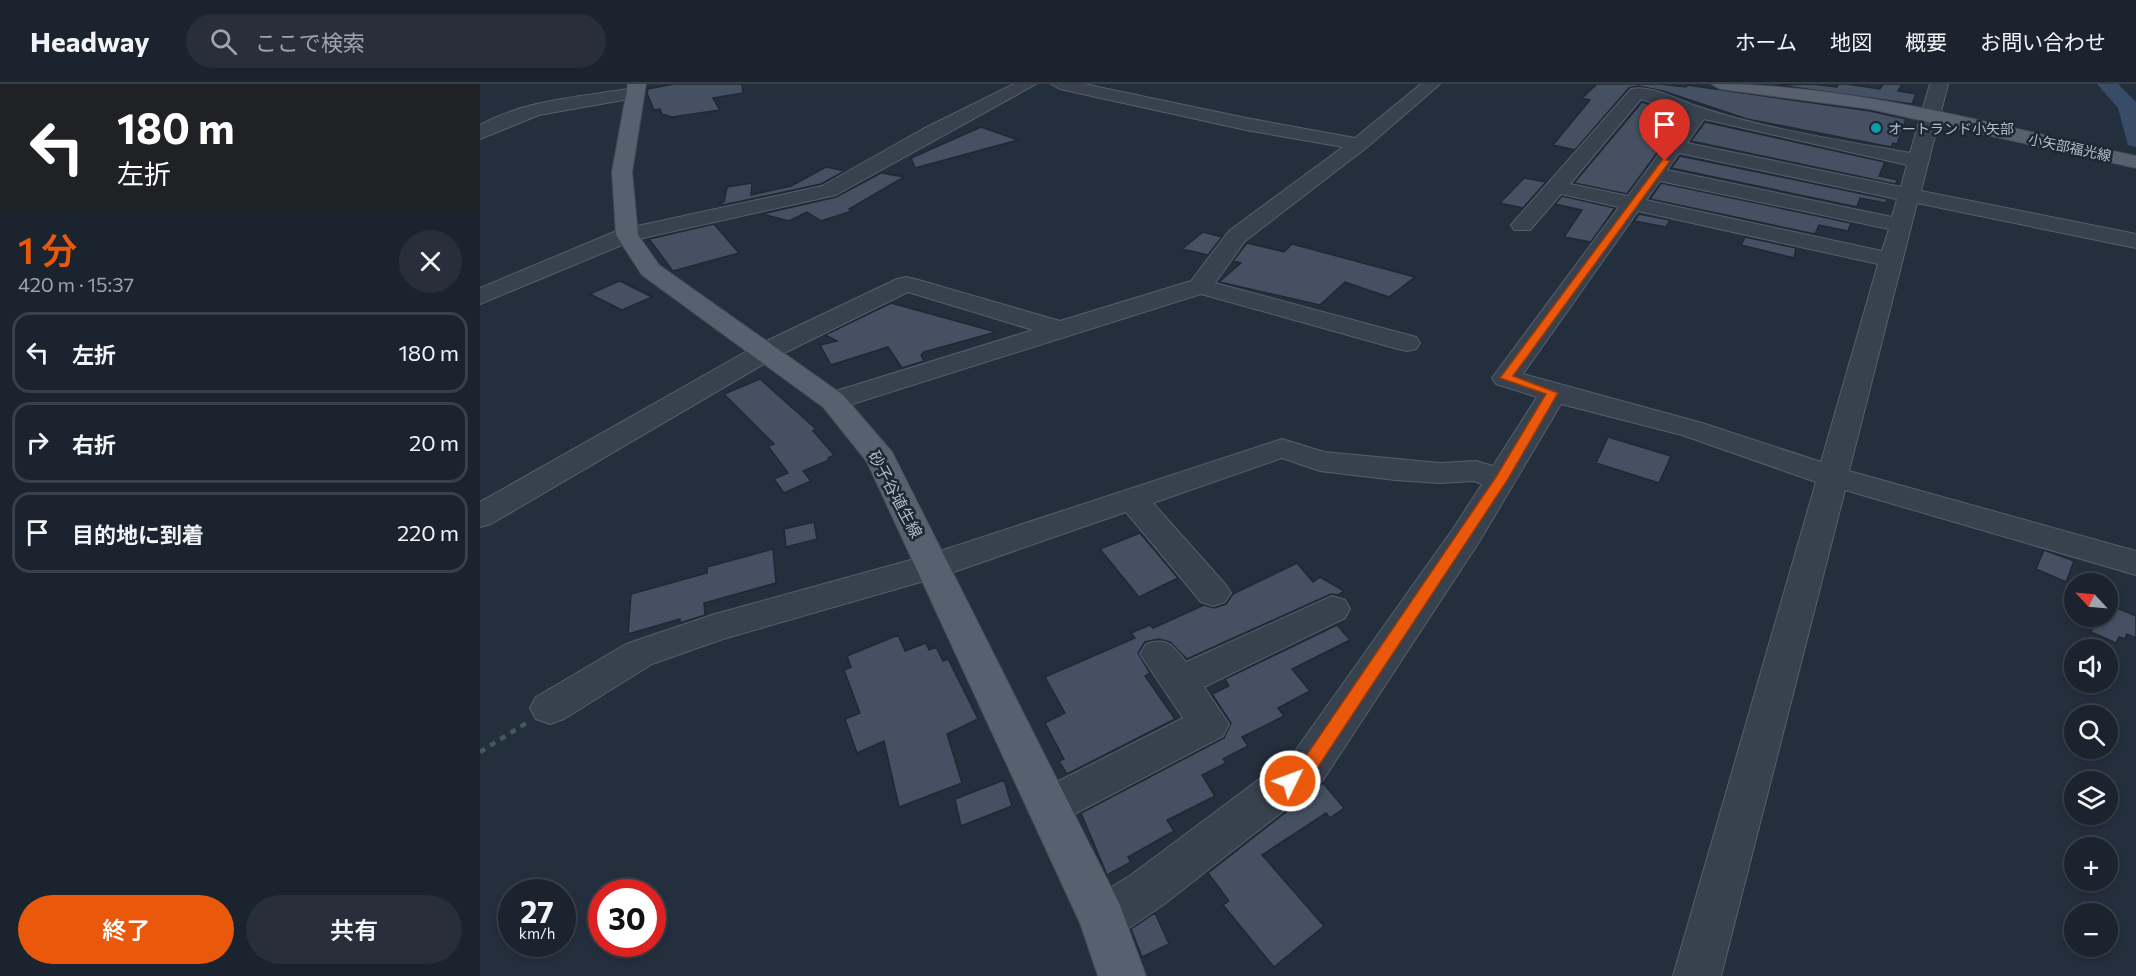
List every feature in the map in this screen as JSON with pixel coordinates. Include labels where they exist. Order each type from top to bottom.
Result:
[{"type":"main road","name":"小矢部福光線","points":[[1720,84],[1870,104],[2136,162]]},
{"type":"main road","name":"砂子谷埴生線","points":[[635,89],[622,172],[627,235],[650,270],[833,401],[881,459],[1102,919],[1122,976]]},
{"type":"street","points":[[480,297],[627,235],[829,191],[930,133],[1027,84]]},
{"type":"street","points":[[1060,84],[1246,124],[1359,144]]},
{"type":"street","points":[[1200,286],[1237,236],[1359,144],[1431,84]]},
{"type":"street","points":[[1697,976],[1831,476],[1932,117],[1939,84]]},
{"type":"street","points":[[480,133],[501,121],[523,114],[635,89]]},
{"type":"street","points":[[1522,225],[1637,93],[1669,93],[1700,113],[1814,142],[1920,161]]},
{"type":"street","points":[[1700,113],[1506,378],[1553,393],[1692,429],[1831,476],[2136,563]]},
{"type":"street","points":[[1676,147],[2136,241]]},
{"type":"street","points":[[1655,174],[1901,225]]},
{"type":"street","points":[[1556,187],[1891,260]]},
{"type":"street","points":[[483,511],[765,352],[906,284],[1058,329]]},
{"type":"street","points":[[833,401],[1058,329],[1133,309],[1200,286],[1407,343]]},
{"type":"street","points":[[1102,919],[1147,890],[1308,767],[1502,479],[1553,393]]},
{"type":"street","points":[[549,708],[639,654],[715,628],[933,566],[1282,448],[1320,461],[1406,471],[1476,471],[1502,479]]},
{"type":"street","points":[[1132,499],[1213,594]]},
{"type":"street","points":[[1048,807],[1209,724],[1169,668],[1332,609]]},
{"type":"path","points":[[480,752],[549,708]]},
{"type":"building","points":[[674,84],[742,84],[743,93],[713,98],[720,110],[672,117],[662,114],[660,109],[654,110],[647,93],[648,89]]},
{"type":"building","points":[[1597,84],[1660,84],[1686,87],[1687,85],[1870,111],[1906,119],[1897,144],[1893,143],[1891,147],[1747,119],[1663,91],[1638,86],[1629,88],[1575,150],[1553,145],[1590,100],[1582,98]]},
{"type":"building","points":[[1811,84],[1837,87],[1838,84],[1847,84],[1880,89],[1883,84],[1902,84],[1898,91],[1916,94],[1912,104],[1778,85]]},
{"type":"building","points":[[1642,102],[1684,116],[1627,194],[1574,183]]},
{"type":"building","points":[[1705,122],[1885,162],[1879,176],[1898,180],[1895,184],[1691,141]]},
{"type":"building","points":[[981,127],[1018,140],[915,168],[911,158]]},
{"type":"building","points":[[1680,156],[1887,199],[1886,203],[1860,198],[1857,207],[1671,168]]},
{"type":"building","points":[[826,167],[845,171],[821,184],[723,205],[720,202],[724,202],[727,187],[752,183],[751,195],[791,186]]},
{"type":"building","points":[[881,173],[904,177],[849,209],[852,211],[821,221],[807,212],[789,221],[762,214],[836,197]]},
{"type":"building","points":[[1524,178],[1546,182],[1523,208],[1500,203]]},
{"type":"building","points":[[1661,183],[1851,223],[1848,231],[1819,225],[1815,234],[1650,199]]},
{"type":"building","points":[[1562,196],[1615,208],[1591,242],[1564,237],[1582,210],[1555,204]]},
{"type":"building","points":[[1639,214],[1670,220],[1666,227],[1634,221]]},
{"type":"building","points":[[714,224],[739,253],[673,271],[649,239]]},
{"type":"building","points":[[1203,232],[1222,237],[1208,255],[1182,249]]},
{"type":"building","points":[[1745,237],[1796,248],[1794,258],[1741,245]]},
{"type":"building","points":[[1247,243],[1284,252],[1292,244],[1415,277],[1389,297],[1345,282],[1320,305],[1219,282],[1241,263],[1233,261]]},
{"type":"building","points":[[619,281],[652,297],[622,310],[590,294]]},
{"type":"building","points":[[891,303],[996,332],[924,352],[921,355],[924,361],[902,368],[888,347],[831,365],[820,345],[837,341],[825,335]]},
{"type":"building","points":[[760,379],[816,429],[813,431],[834,455],[828,458],[829,460],[803,471],[811,481],[784,493],[774,479],[788,473],[768,446],[774,444],[724,394]]},
{"type":"building","points":[[1608,437],[1671,456],[1659,483],[1596,463]]},
{"type":"building","points":[[814,522],[817,539],[786,547],[784,529]]},
{"type":"building","points":[[1140,533],[1178,578],[1139,597],[1100,549]]},
{"type":"building","points":[[773,549],[776,583],[704,603],[705,615],[680,623],[680,619],[628,634],[631,594],[707,573],[707,567]]},
{"type":"building","points":[[2044,550],[2074,561],[2069,573],[2064,573],[2064,581],[2036,569]]},
{"type":"building","points":[[1297,563],[1313,582],[1320,577],[1344,591],[1338,595],[1331,594],[1187,659],[1170,642],[1159,639],[1145,642],[1138,653],[1150,673],[1145,676],[1175,719],[1067,774],[1059,761],[1064,759],[1045,723],[1065,713],[1045,677],[1135,638],[1131,633],[1150,625],[1153,628],[1204,605],[1214,608],[1226,604],[1233,594]]},
{"type":"building","points":[[2118,608],[2136,616],[2136,638],[2127,634],[2125,639],[2119,637],[2118,639],[2107,639],[2091,632],[2093,627],[2118,627]]},
{"type":"building","points":[[1337,625],[1350,640],[1292,669],[1310,691],[1278,708],[1284,716],[1242,737],[1248,746],[1223,759],[1226,763],[1202,775],[1215,796],[1167,820],[1174,831],[1128,857],[1131,862],[1107,875],[1081,813],[1224,738],[1231,723],[1212,694],[1229,686],[1225,679]]},
{"type":"building","points":[[898,635],[905,651],[926,643],[929,650],[936,647],[943,661],[948,659],[978,719],[947,734],[962,783],[899,807],[884,741],[857,753],[845,719],[860,713],[844,670],[851,667],[847,656]]},
{"type":"building","points":[[1004,780],[1012,806],[961,826],[955,799]]},
{"type":"building","points":[[1323,783],[1344,808],[1330,818],[1326,813],[1262,855],[1324,926],[1274,967],[1223,905],[1229,901],[1208,873]]},
{"type":"building","points":[[1155,913],[1169,944],[1142,957],[1131,929]]},
{"type":"waterway","points":[[2107,84],[2128,106],[2136,140]]},
{"type":"place","name":"オートランド小矢部","points":[[1876,128]]},
{"type":"route","points":[[1290,781],[1308,767],[1502,479],[1553,393],[1506,378],[1665,161]]}]
